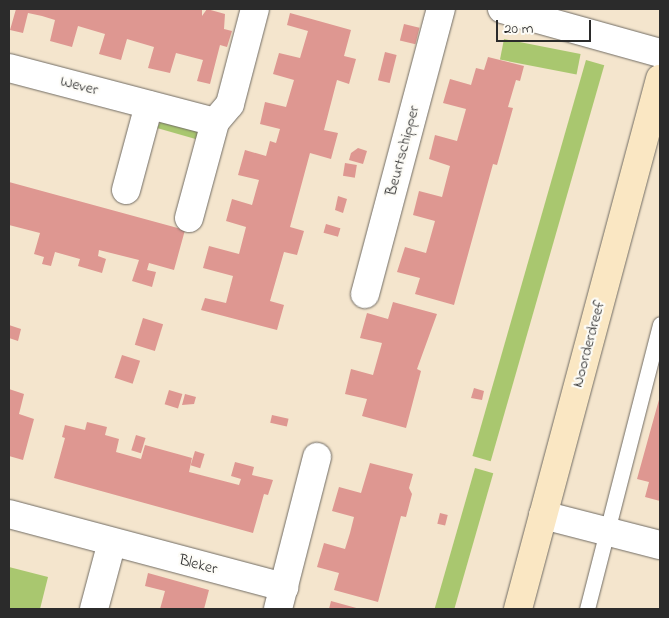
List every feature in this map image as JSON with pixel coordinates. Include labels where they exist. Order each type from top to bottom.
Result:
[{"type":"street","points":[[189,218],[215,122],[230,104],[255,9]]},
{"type":"street","name":"Beurtschipper","points":[[364,294],[441,9]]},
{"type":"street","points":[[502,9],[660,53]]},
{"type":"street","name":"Wever","points":[[9,68],[215,122]]},
{"type":"street","name":"Noorderdreef","points":[[518,609],[660,80]]},
{"type":"street","points":[[126,190],[150,105]]},
{"type":"street","name":"Bleker","points":[[9,514],[112,542],[281,598],[318,457]]},
{"type":"street","points":[[543,516],[660,545]]},
{"type":"street","points":[[94,609],[112,542]]},
{"type":"lane","points":[[587,609],[660,324]]},
{"type":"green space","points":[[504,39],[581,54],[577,74],[500,60]]},
{"type":"green space","points":[[586,60],[604,65],[491,461],[472,456]]},
{"type":"green space","points":[[162,119],[198,127],[199,140],[157,128]]},
{"type":"green space","points":[[475,468],[493,473],[454,609],[435,608]]},
{"type":"green space","points":[[9,567],[48,577],[40,609],[9,609]]},
{"type":"building","points":[[16,9],[202,9],[202,16],[207,9],[225,14],[224,29],[232,31],[227,47],[220,45],[210,84],[197,81],[203,60],[176,53],[170,73],[148,68],[154,47],[127,39],[121,60],[99,54],[105,34],[78,26],[72,47],[50,41],[55,20],[42,16],[28,13],[23,33],[10,30]]},
{"type":"building","points":[[290,13],[351,30],[344,56],[356,59],[349,84],[337,80],[324,130],[338,133],[331,159],[310,153],[290,227],[304,231],[297,255],[284,252],[270,301],[284,305],[277,330],[201,310],[205,298],[226,303],[233,276],[203,268],[209,246],[239,254],[246,227],[226,221],[232,199],[252,205],[259,180],[238,175],[245,150],[266,156],[270,141],[276,143],[280,129],[260,124],[265,102],[286,107],[294,80],[273,74],[279,53],[300,58],[308,31],[287,25]]},
{"type":"building","points":[[404,24],[420,28],[415,44],[400,40]]},
{"type":"building","points":[[385,52],[397,55],[390,83],[378,80]]},
{"type":"building","points":[[488,57],[524,66],[520,81],[516,80],[508,107],[513,108],[497,165],[493,164],[454,305],[415,294],[420,278],[397,272],[405,247],[426,253],[435,221],[413,215],[419,191],[442,197],[450,166],[429,159],[435,135],[457,141],[466,109],[443,103],[450,79],[471,85],[476,68],[484,70]]},
{"type":"building","points":[[358,148],[367,151],[363,164],[349,160],[351,153]]},
{"type":"building","points":[[345,163],[357,165],[355,178],[343,176]]},
{"type":"building","points":[[9,182],[185,230],[174,270],[149,263],[147,270],[156,272],[152,287],[132,281],[139,260],[99,250],[98,256],[106,259],[102,273],[78,266],[80,259],[55,252],[51,266],[42,264],[44,257],[34,254],[40,233],[9,225]]},
{"type":"building","points":[[338,196],[347,199],[343,213],[335,210]]},
{"type":"building","points":[[326,224],[340,228],[338,237],[324,233]]},
{"type":"building","points":[[393,302],[437,314],[417,369],[421,371],[406,428],[362,416],[367,399],[345,394],[351,369],[373,375],[382,343],[360,338],[367,313],[388,319]]},
{"type":"building","points":[[143,318],[163,324],[155,351],[135,345]]},
{"type":"building","points":[[9,325],[21,329],[18,341],[9,338]]},
{"type":"building","points":[[122,355],[140,361],[133,384],[115,378]]},
{"type":"building","points":[[474,388],[484,391],[482,400],[471,398]]},
{"type":"building","points":[[9,389],[24,394],[19,414],[34,419],[23,460],[9,456]]},
{"type":"building","points":[[169,390],[182,394],[178,408],[165,404]]},
{"type":"building","points":[[185,394],[196,397],[194,404],[182,405]]},
{"type":"building","points":[[660,396],[660,501],[645,497],[649,482],[637,479]]},
{"type":"building","points":[[272,415],[289,419],[287,427],[270,423]]},
{"type":"building","points":[[87,422],[107,427],[105,435],[119,439],[116,452],[141,459],[145,445],[192,458],[189,472],[239,485],[241,479],[231,476],[235,462],[254,467],[252,475],[273,480],[268,495],[264,494],[253,533],[54,478],[65,438],[62,437],[65,425],[85,430]]},
{"type":"building","points":[[136,435],[146,438],[141,453],[131,450]]},
{"type":"building","points":[[195,451],[205,454],[200,468],[191,465]]},
{"type":"building","points":[[370,463],[413,474],[409,488],[412,494],[406,517],[401,516],[378,602],[334,590],[339,573],[317,567],[324,543],[345,549],[354,517],[332,511],[339,487],[361,493]]},
{"type":"building","points":[[440,513],[448,515],[445,526],[437,524]]},
{"type":"building","points":[[148,573],[209,590],[204,609],[160,609],[165,591],[145,586]]},
{"type":"building","points":[[331,601],[360,609],[329,609]]}]
